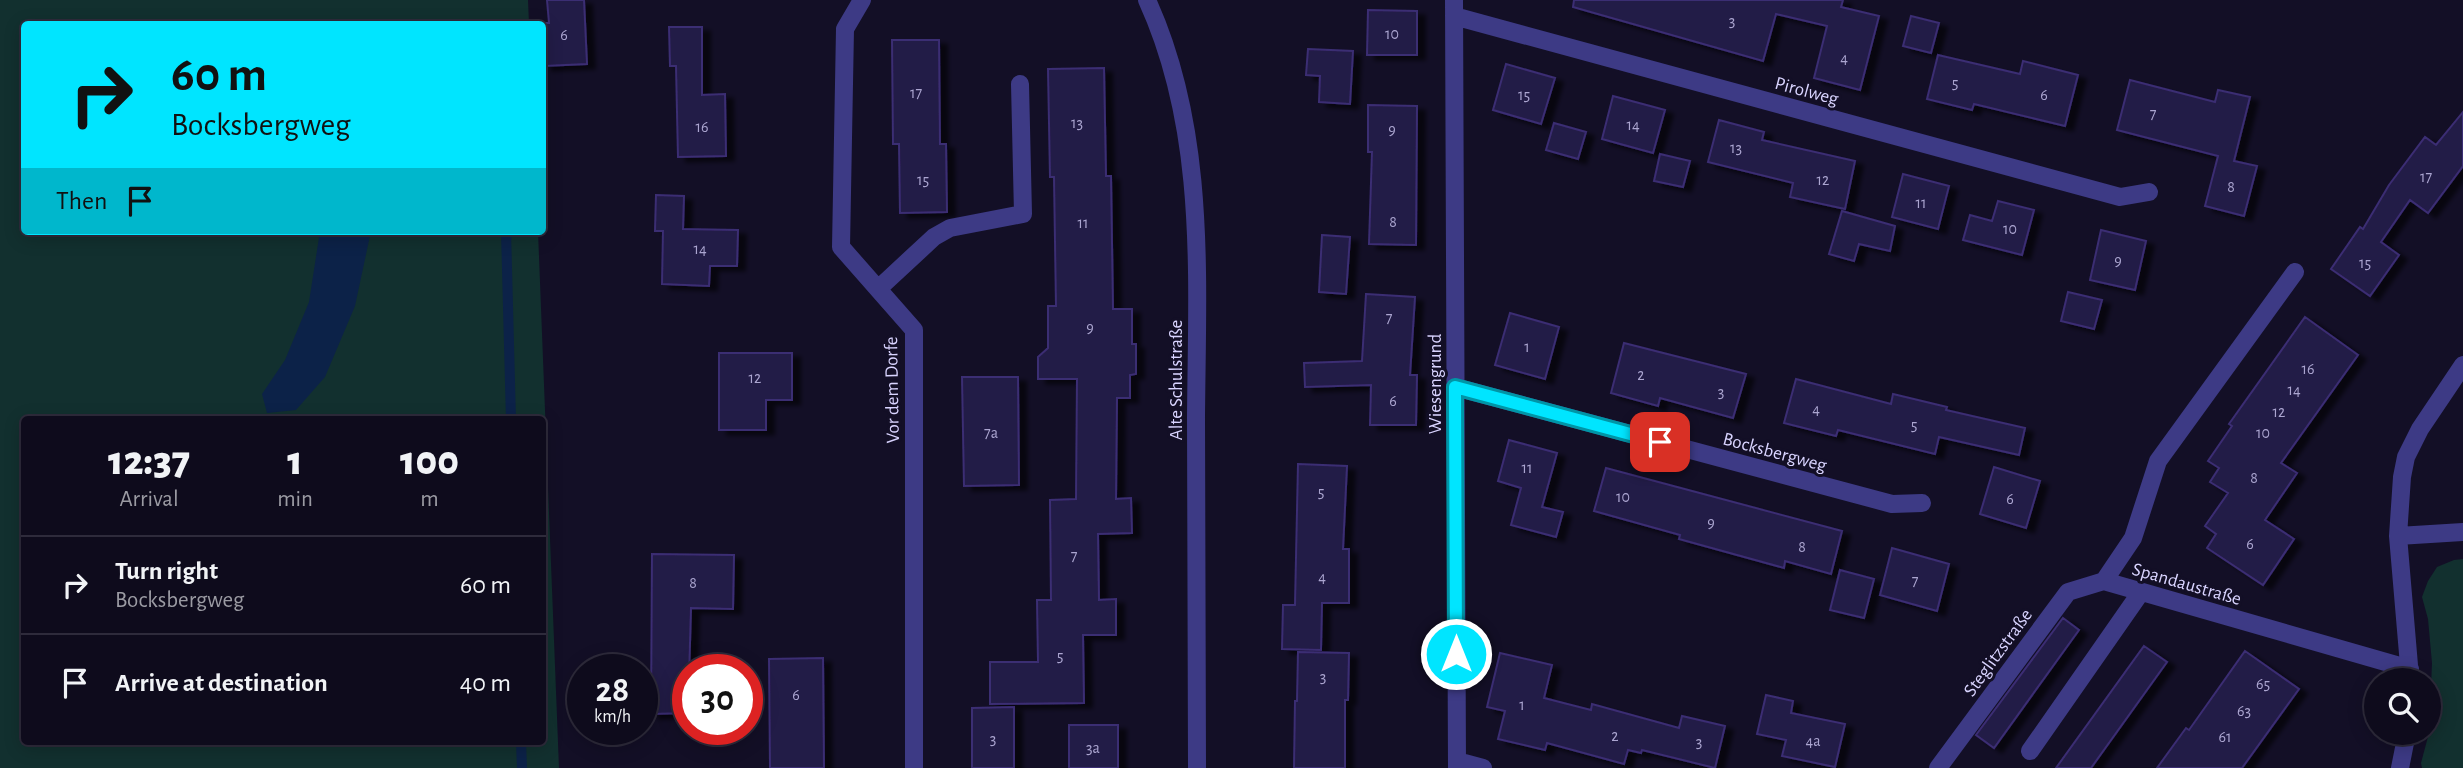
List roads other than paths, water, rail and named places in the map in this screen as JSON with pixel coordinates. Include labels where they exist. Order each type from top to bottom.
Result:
[{"type":"street","name":"Vor dem Dorfe","points":[[862,0],[845,29],[841,247],[914,330],[914,768]]},
{"type":"street","name":"Alte Schulstraße","points":[[1147,0],[1168,53],[1181,96],[1194,186],[1197,291],[1197,768]]},
{"type":"street","name":"Pirolweg","points":[[1454,8],[2120,197],[2149,192]]},
{"type":"street","name":"Wiesengrund","points":[[1454,8],[1457,765]]},
{"type":"street","points":[[878,289],[934,237],[950,228],[1023,214],[1020,84]]},
{"type":"street","name":"Spandaustraße","points":[[2295,272],[2158,461],[2133,538],[2104,582],[2387,668]]},
{"type":"street","points":[[2409,668],[2398,536],[2402,477],[2406,457],[2420,429],[2463,365]]},
{"type":"street","name":"Bocksbergweg","points":[[1455,387],[1892,505],[1922,503]]},
{"type":"street","points":[[2398,536],[2463,532]]},
{"type":"street","name":"Steglitzstraße","points":[[1938,768],[2068,592],[2104,582]]},
{"type":"street","points":[[2030,751],[2141,592]]},
{"type":"street","points":[[2399,768],[2404,745]]},
{"type":"street","points":[[1457,765],[1483,768]]},
{"type":"water","points":[[319,235],[370,235],[355,306],[325,377],[296,410],[267,413],[262,394],[285,360],[309,302]]},
{"type":"waterway","points":[[506,235],[511,416]]},
{"type":"waterway","points":[[521,745],[522,768]]}]
